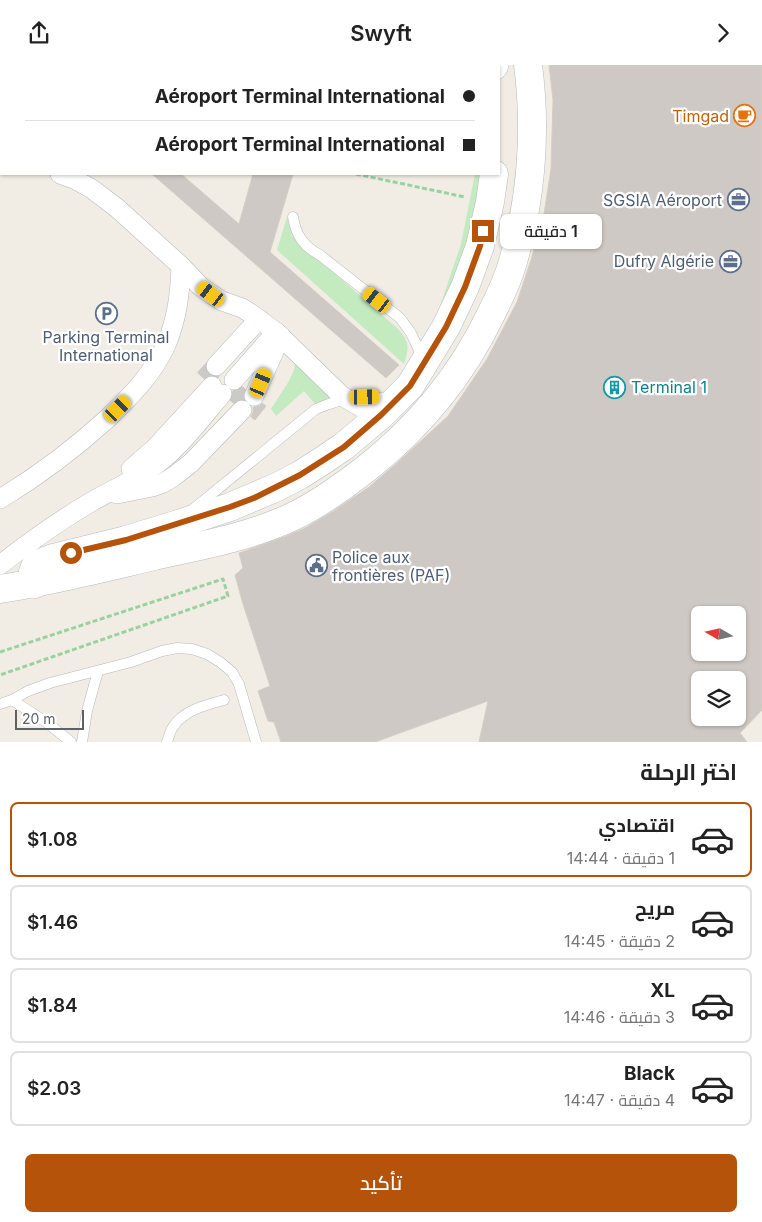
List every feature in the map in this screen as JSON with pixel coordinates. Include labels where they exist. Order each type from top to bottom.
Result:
[{"type":"main road","points":[[0,589],[230,540],[264,529],[297,515],[328,497],[385,454],[410,430],[434,404],[470,355],[510,273],[518,241],[529,178],[532,146],[532,114],[528,65]]},
{"type":"main road","points":[[35,583],[32,578],[35,567],[46,560],[126,540],[254,498],[300,475],[344,447],[388,408],[410,386],[446,327],[465,287],[480,246],[490,203],[494,175]]},
{"type":"street","points":[[63,175],[92,189],[117,208],[182,266],[200,286],[222,301],[242,308],[271,328],[332,388],[346,399],[364,409],[388,408]]},
{"type":"street","points":[[0,499],[38,474],[79,443],[136,390],[153,369],[166,345],[175,320],[182,266]]},
{"type":"street","points":[[0,565],[30,541],[64,518],[162,460],[229,388],[271,328]]},
{"type":"street","points":[[99,498],[163,483],[174,477],[191,463],[229,388],[271,328]]},
{"type":"lane","points":[[293,217],[294,227],[304,244],[400,318],[411,333],[418,348],[422,365]]},
{"type":"lane","points":[[172,526],[316,409],[335,401],[346,399]]},
{"type":"lane","points":[[0,704],[43,686],[131,662],[162,651],[177,648],[192,649],[220,661],[232,672],[238,684],[256,742]]},
{"type":"lane","points":[[82,742],[87,711],[98,671]]},
{"type":"lane","points":[[12,699],[71,742]]},
{"type":"lane","points":[[167,742],[173,727],[184,715],[197,708],[224,700]]},
{"type":"path","points":[[361,175],[490,203]]},
{"type":"path","points":[[0,652],[223,579],[228,595],[0,675]]},
{"type":"green space","points":[[475,175],[491,175],[489,193],[434,324],[461,244]]},
{"type":"green space","points":[[287,217],[292,236],[402,334],[407,345],[404,364],[277,250]]},
{"type":"green space","points":[[297,352],[332,385],[329,398],[316,405],[304,391],[276,416],[271,409],[289,381],[294,370]]},
{"type":"building","name":"Terminal 1","points":[[549,65],[762,65],[762,710],[740,733],[747,742],[479,742],[488,701],[375,742],[281,742],[274,722],[268,721],[258,691],[270,686],[235,575],[243,568],[239,553],[303,529],[332,512],[369,487],[448,416],[487,359],[517,302],[544,214],[551,169],[553,100]]},
{"type":"building","points":[[153,175],[182,175],[239,224],[253,175],[293,175],[270,252],[399,365],[386,378]]},
{"type":"building","points":[[243,387],[245,389],[243,399],[238,399],[233,403],[231,401],[233,391]]},
{"type":"building","points":[[262,403],[266,406],[255,420],[251,417],[253,407]]},
{"type":"tunnel","points":[[204,379],[216,366]]},
{"type":"tunnel","points":[[234,404],[246,390]]},
{"type":"place","name":"Timgad","points":[[745,116]]},
{"type":"place","name":"SGSIA Aéroport","points":[[738,200]]},
{"type":"place","name":"Dufry Algérie","points":[[730,261]]},
{"type":"place","name":"Parking Terminal International","points":[[106,313]]},
{"type":"place","name":"Terminal 1","points":[[615,387]]},
{"type":"place","name":"Police aux frontières (PAF)","points":[[316,566]]},
{"type":"route","points":[[71,553],[126,540],[254,498],[300,475],[344,447],[381,415],[410,386],[446,327],[465,287],[480,246],[483,231]]}]
